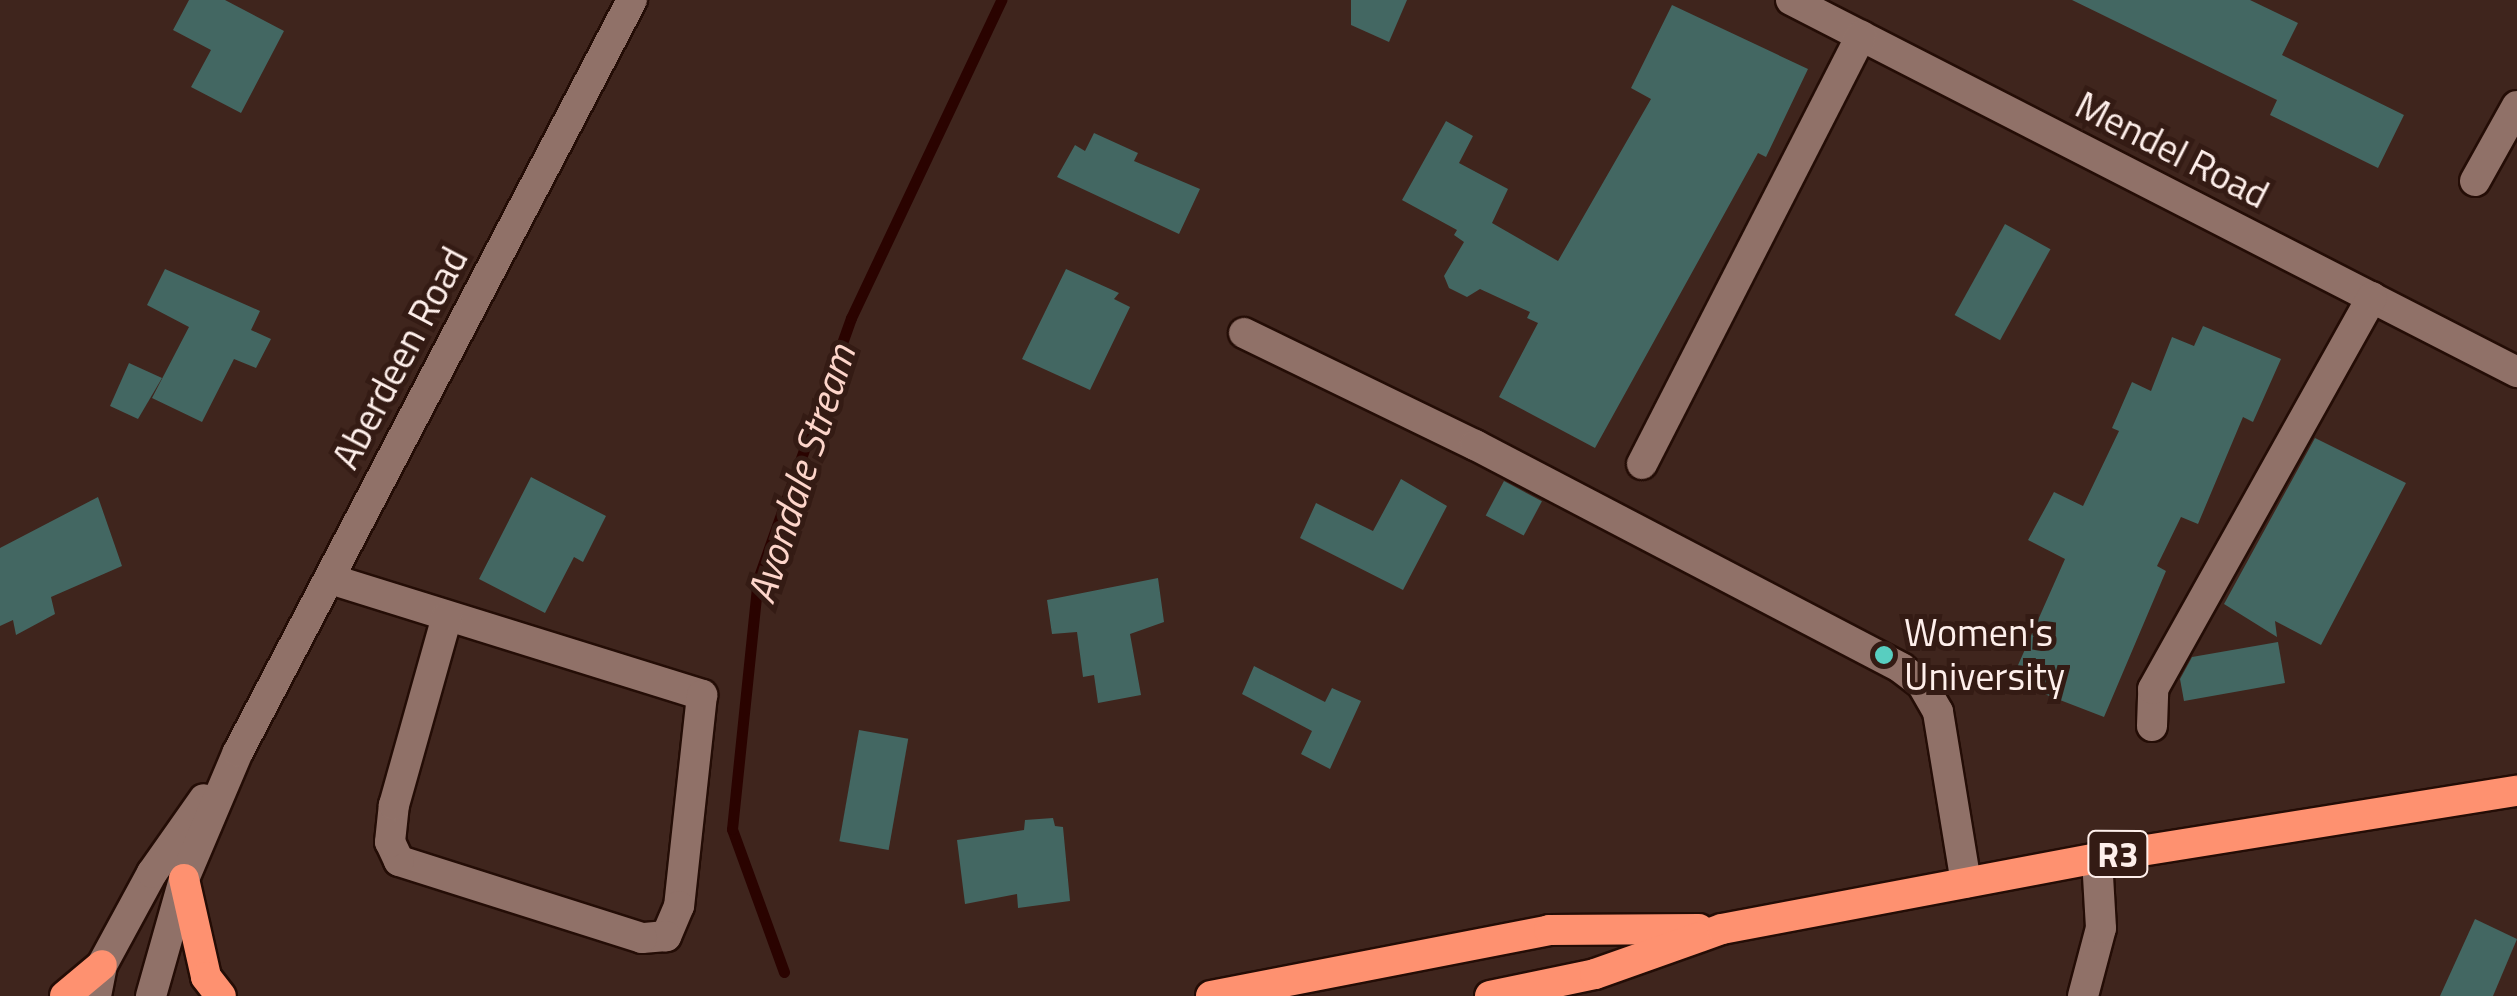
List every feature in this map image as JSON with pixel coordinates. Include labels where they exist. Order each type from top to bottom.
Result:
[{"type":"highway","name":"R3","points":[[1490,996],[1595,974],[1722,929],[2097,858],[2517,791]]},
{"type":"highway","points":[[184,879],[206,977],[221,996]]},
{"type":"highway","name":"R3","points":[[1211,996],[1549,930],[1722,929]]},
{"type":"highway","points":[[65,996],[102,966]]},
{"type":"street","name":"Aberdeen Road","points":[[151,996],[184,879],[238,752],[632,0]]},
{"type":"street","name":"Mendel Road","points":[[1791,0],[2517,372]]},
{"type":"street","points":[[1642,464],[1861,36]]},
{"type":"street","points":[[2475,180],[2517,106]]},
{"type":"street","points":[[2152,726],[2154,689],[2372,297]]},
{"type":"street","points":[[1244,333],[1474,445],[1901,668],[1922,684],[1938,712],[1966,883]]},
{"type":"street","points":[[330,579],[702,695],[679,906],[666,936],[642,938],[399,861],[390,842],[394,805],[447,616]]},
{"type":"street","name":"Aberdeen Road","points":[[96,996],[102,966],[152,872],[238,752]]},
{"type":"street","points":[[2083,996],[2101,928],[2097,858]]},
{"type":"building","points":[[189,0],[225,0],[284,31],[241,113],[191,87],[211,50],[173,30]]},
{"type":"building","points":[[1351,0],[1407,0],[1389,42],[1351,25]]},
{"type":"building","points":[[2072,0],[2250,0],[2298,23],[2282,55],[2404,115],[2378,168],[2270,115],[2277,100]]},
{"type":"building","points":[[1672,5],[1808,69],[1766,157],[1758,153],[1595,448],[1499,397],[1538,323],[1527,318],[1530,312],[1480,289],[1467,297],[1449,288],[1444,276],[1464,242],[1454,235],[1457,230],[1402,200],[1446,121],[1473,136],[1459,163],[1508,189],[1492,223],[1558,261],[1651,99],[1631,88]]},
{"type":"building","points":[[1094,133],[1138,153],[1134,161],[1200,189],[1179,234],[1057,177],[1075,145],[1085,151]]},
{"type":"building","points":[[2005,224],[2050,249],[2000,340],[1955,315]]},
{"type":"building","points":[[165,269],[260,311],[251,330],[271,339],[256,368],[234,359],[202,422],[152,398],[189,327],[147,305]]},
{"type":"building","points":[[1066,269],[1119,293],[1114,299],[1130,307],[1090,390],[1022,359]]},
{"type":"building","points":[[2203,326],[2281,359],[2253,422],[2243,417],[2198,524],[2181,517],[2157,566],[2166,571],[2104,717],[2011,681],[2065,559],[2028,540],[2054,492],[2083,506],[2119,431],[2112,428],[2132,382],[2151,391],[2172,337],[2194,346]]},
{"type":"building","points":[[129,363],[162,378],[138,419],[110,406]]},
{"type":"building","points":[[2315,438],[2406,483],[2321,645],[2275,621],[2277,637],[2224,604]]},
{"type":"building","points":[[531,477],[606,516],[583,562],[574,557],[545,613],[479,579]]},
{"type":"building","points":[[1401,479],[1447,506],[1403,590],[1300,538],[1316,503],[1373,531]]},
{"type":"building","points":[[1504,481],[1542,501],[1524,536],[1486,515]]},
{"type":"building","points":[[98,497],[122,566],[51,597],[55,614],[16,635],[13,620],[0,626],[0,548]]},
{"type":"building","points":[[1158,578],[1164,622],[1130,634],[1141,695],[1098,703],[1094,675],[1083,677],[1077,632],[1052,634],[1047,600]]},
{"type":"building","points":[[2278,642],[2285,683],[2184,701],[2180,679],[2192,657]]},
{"type":"building","points":[[1254,666],[1325,702],[1332,688],[1361,701],[1330,769],[1301,754],[1312,731],[1242,694]]},
{"type":"building","points":[[859,730],[908,739],[889,850],[839,841]]},
{"type":"building","points":[[1053,818],[1055,826],[1063,827],[1070,901],[1018,908],[1017,894],[965,904],[957,840],[1024,830],[1025,820]]},
{"type":"building","points":[[2475,919],[2517,939],[2493,996],[2440,996]]},
{"type":"waterway","name":"Avondale Stream","points":[[784,972],[732,829],[758,579],[851,318],[1001,0]]},
{"type":"place","name":"Women's University","points":[[1884,655]]}]
